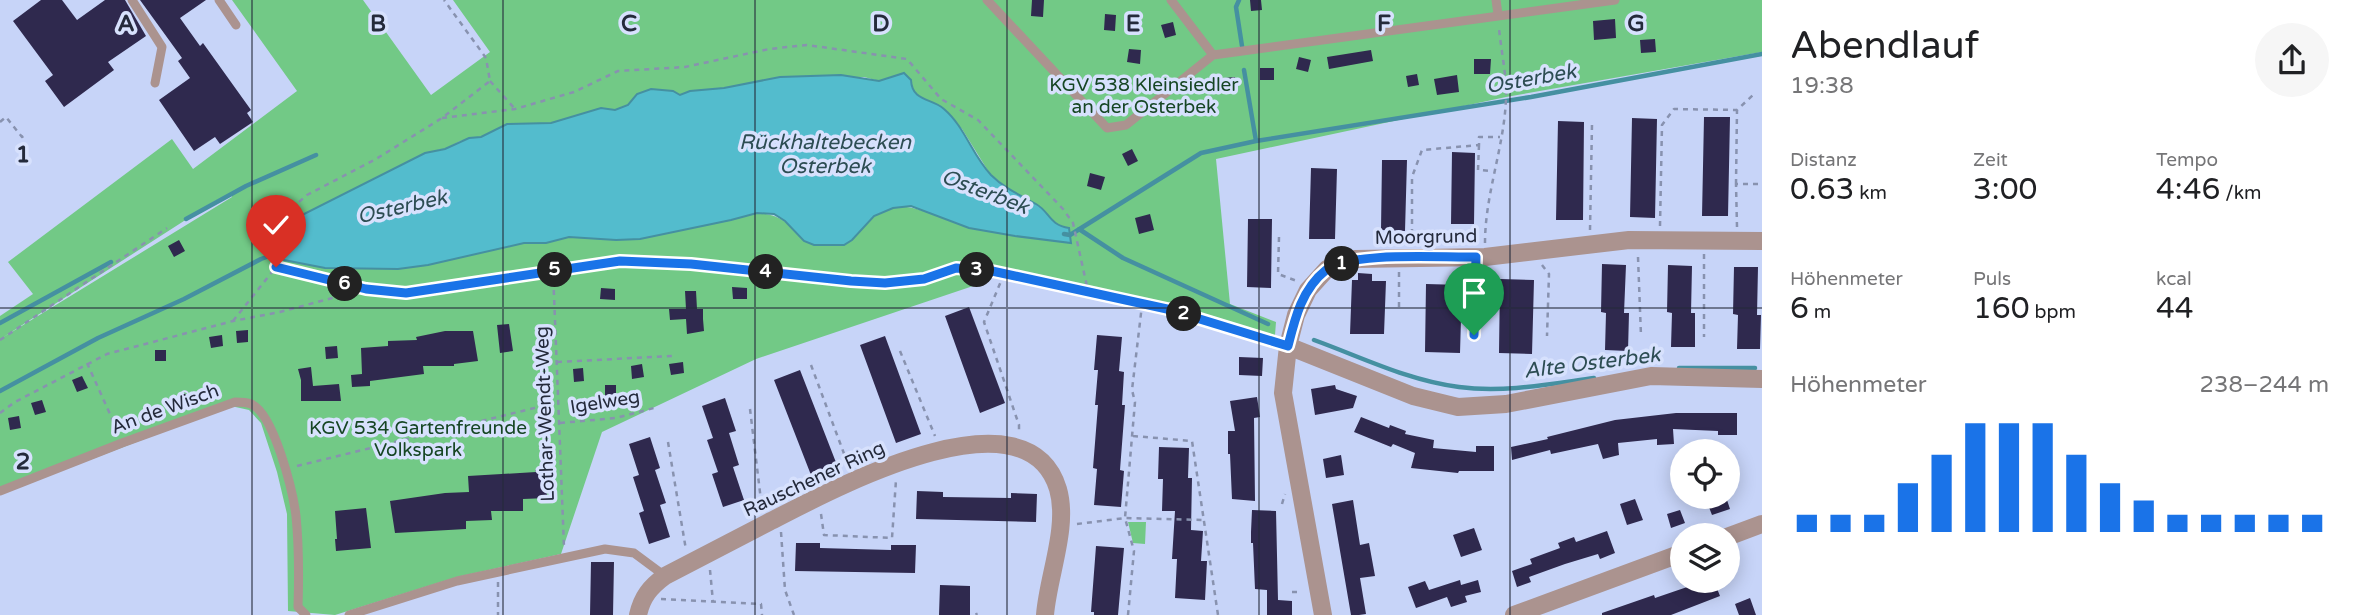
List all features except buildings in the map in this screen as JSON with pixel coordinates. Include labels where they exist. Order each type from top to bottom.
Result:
[{"type":"street","name":"Moorgrund","points":[[1322,615],[1283,393],[1288,346],[1296,315],[1311,287],[1327,269],[1355,259],[1480,257],[1590,243],[1638,240],[1762,241]]},
{"type":"street","points":[[1288,346],[1413,396],[1458,407],[1506,404],[1651,376],[1762,379]]},
{"type":"street","name":"Rauschener Ring","points":[[641,607],[650,587],[665,576],[853,480],[940,449],[995,444],[1035,456],[1052,474],[1058,489],[1062,511],[1045,615]]},
{"type":"street","points":[[1740,532],[1762,524]]},
{"type":"street","points":[[1514,615],[1670,557]]},
{"type":"lane","points":[[132,0],[162,47],[155,83]]},
{"type":"lane","points":[[219,0],[236,25]]},
{"type":"lane","points":[[987,0],[1107,128],[1126,125],[1213,55],[1615,0]]},
{"type":"lane","points":[[1171,0],[1213,55]]},
{"type":"lane","points":[[1496,0],[1498,14]]},
{"type":"lane","name":"An de Wisch","points":[[0,491],[234,402],[251,404],[266,419],[285,469],[295,513],[299,560],[298,607],[306,615]]},
{"type":"lane","points":[[349,615],[457,581],[605,549],[634,553],[665,576]]},
{"type":"path","points":[[444,0],[486,58],[489,81],[515,109]]},
{"type":"path","points":[[1474,335],[1485,215],[1506,97],[1498,14]]},
{"type":"path","points":[[442,118],[515,109],[574,92],[618,71],[685,67],[769,49],[807,45],[907,59],[942,99],[978,120],[1073,222],[1088,292]]},
{"type":"path","points":[[489,81],[442,118],[376,159],[307,195],[275,222],[266,247],[275,265],[366,289],[406,293],[620,261],[885,283],[924,279],[956,268],[1005,273],[1142,303],[1288,346]]},
{"type":"path","points":[[1660,240],[1662,125],[1674,109],[1737,110],[1753,95]]},
{"type":"path","points":[[1737,110],[1738,240]]},
{"type":"path","points":[[0,122],[6,117],[22,137],[27,134]]},
{"type":"path","points":[[1590,243],[1592,124]]},
{"type":"path","points":[[1493,171],[1478,170],[1479,137],[1500,137]]},
{"type":"path","points":[[1399,312],[1412,177],[1422,150],[1479,145]]},
{"type":"path","points":[[1736,184],[1762,184]]},
{"type":"path","points":[[0,340],[167,228]]},
{"type":"path","points":[[1279,237],[1278,274],[1311,287]]},
{"type":"path","points":[[1638,240],[1641,336]]},
{"type":"path","points":[[1704,240],[1704,337]]},
{"type":"path","points":[[1532,251],[1549,274],[1547,336]]},
{"type":"path","points":[[233,321],[275,265]]},
{"type":"path","name":"Lothar-Wendt-Weg","points":[[553,270],[564,558]]},
{"type":"path","points":[[1005,273],[984,322],[1019,425],[1017,449]]},
{"type":"path","points":[[0,413],[88,363],[119,350],[233,321],[280,313],[366,289]]},
{"type":"path","points":[[1128,615],[1134,551],[1125,518],[1135,402],[1132,390],[1142,303]]},
{"type":"path","points":[[900,351],[940,449]]},
{"type":"path","points":[[557,362],[672,356]]},
{"type":"path","points":[[88,363],[122,443]]},
{"type":"path","points":[[811,365],[853,480]]},
{"type":"path","points":[[285,469],[559,402]]},
{"type":"path","name":"Igelweg","points":[[560,423],[616,418],[654,408]]},
{"type":"path","points":[[750,409],[785,590],[794,615]]},
{"type":"path","points":[[1133,436],[1192,442],[1218,615]]},
{"type":"path","points":[[668,442],[685,548],[701,558],[713,602]]},
{"type":"path","points":[[818,497],[824,535],[892,538],[897,463]]},
{"type":"path","points":[[1060,526],[1125,518],[1202,520]]},
{"type":"path","points":[[498,572],[498,615]]},
{"type":"path","points":[[641,607],[713,602],[761,604],[762,615]]},
{"type":"green space","points":[[232,0],[363,0],[431,95],[490,52],[453,0],[1762,0],[1762,52],[1506,97],[1216,159],[1230,304],[1276,322],[1274,348],[1165,313],[980,275],[979,284],[756,359],[602,432],[561,554],[457,577],[335,615],[288,611],[287,514],[261,423],[249,410],[231,406],[0,494],[0,316],[33,294],[8,262],[172,139],[193,169],[297,91]],"holes":[[[904,73],[916,94],[932,103],[962,129],[990,174],[1014,193],[1036,204],[1070,243],[985,230],[909,207],[895,207],[881,211],[867,222],[852,240],[804,240],[784,221],[757,213],[640,239],[569,237],[546,243],[524,243],[428,265],[398,269],[439,149],[481,137],[507,124],[551,123],[601,108],[615,111],[628,105],[637,94],[660,89],[680,95],[691,91],[864,77],[879,81]],[[231,193],[232,197],[2,338],[215,201]]]},
{"type":"green space","points":[[1128,522],[1146,522],[1145,544],[1133,543]]},
{"type":"water","name":"Rückhaltebecken Osterbek","points":[[904,73],[919,96],[939,105],[951,116],[991,175],[1007,188],[1041,207],[1057,224],[1069,228],[1071,243],[969,228],[911,206],[893,208],[874,216],[844,245],[814,245],[804,241],[785,221],[774,214],[757,213],[640,239],[569,237],[546,243],[524,243],[428,265],[398,269],[325,268],[284,260],[278,252],[284,232],[296,218],[425,153],[445,149],[469,138],[481,137],[507,124],[551,123],[601,108],[615,110],[628,105],[637,94],[651,89],[673,91],[680,95],[690,91],[724,88],[780,77],[841,75],[879,81]]},
{"type":"waterway","points":[[1239,0],[1236,7],[1242,46]]},
{"type":"waterway","name":"Osterbek","points":[[1064,234],[1070,235],[1201,153],[1256,141],[1531,97],[1762,54]]},
{"type":"waterway","points":[[1244,70],[1256,141]]},
{"type":"waterway","points":[[186,219],[246,186],[316,155]]},
{"type":"waterway","name":"Alte Osterbek","points":[[1079,229],[1123,258],[1268,324]]},
{"type":"waterway","name":"Osterbek","points":[[0,391],[98,338],[184,299],[261,259],[283,251]]},
{"type":"waterway","points":[[0,323],[111,262]]},
{"type":"waterway","name":"Alte Osterbek","points":[[1314,340],[1422,380],[1459,387],[1510,388],[1594,378]]},
{"type":"waterway","name":"Alte Osterbek","points":[[1679,368],[1755,368]]},
{"type":"route","points":[[276,267],[366,289],[406,293],[620,261],[691,264],[885,283],[924,279],[956,268],[992,271],[1052,282],[1167,309],[1288,346],[1296,315],[1308,290],[1327,269],[1355,259],[1476,257],[1474,335]]},
{"type":"park label","name":"KGV 538 Kleinsiedler an der Osterbek","points":[[1144,96]]},
{"type":"park label","name":"KGV 534 Gartenfreunde Volkspark","points":[[418,439]]}]
